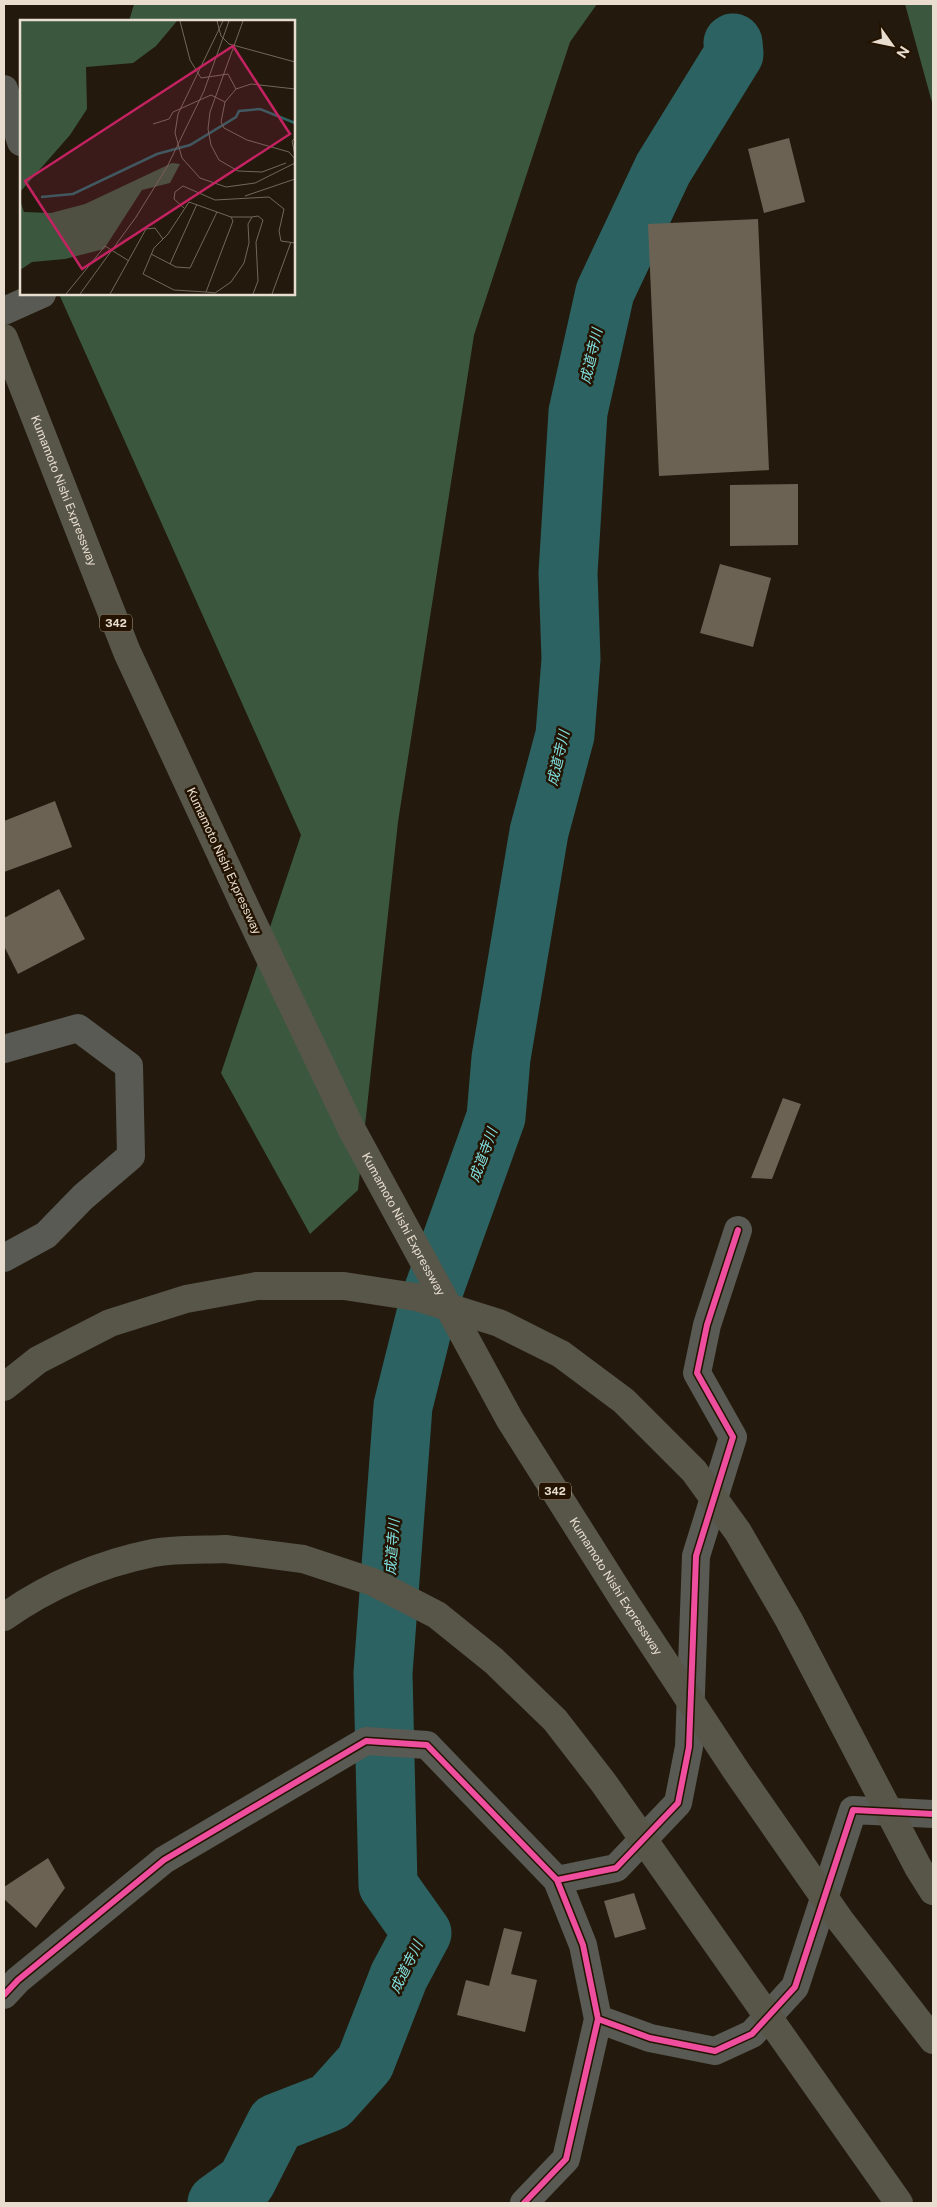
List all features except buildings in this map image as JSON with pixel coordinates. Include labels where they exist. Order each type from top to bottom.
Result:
[{"type":"highway","name":"Kumamoto Nishi Expressway","points":[[4,338],[128,652],[350,1128],[510,1420],[623,1599],[737,1772],[840,1920],[933,2040]]},
{"type":"highway","points":[[4,1387],[38,1360],[110,1323],[186,1299],[257,1286],[344,1286],[416,1296],[499,1323],[552,1350],[624,1401],[694,1470],[738,1532],[789,1620],[933,1891]]},
{"type":"highway","points":[[4,1617],[34,1596],[91,1570],[154,1553],[226,1549],[303,1558],[373,1582],[438,1615],[494,1661],[555,1720],[604,1782],[899,2203]]},
{"type":"street","points":[[4,89],[20,139]]},
{"type":"street","points":[[4,311],[38,296]]},
{"type":"street","points":[[4,1049],[78,1028],[129,1066],[131,1156],[83,1197],[46,1235],[4,1258]]},
{"type":"street","points":[[557,1880],[616,1868],[678,1803],[689,1747],[696,1556],[733,1437],[696,1374],[707,1325],[738,1230]]},
{"type":"street","points":[[4,1995],[18,1980],[164,1860],[366,1741],[427,1745],[557,1880],[583,1945],[598,2019],[566,2159],[524,2203]]},
{"type":"street","points":[[598,2019],[650,2038],[715,2051],[752,2034],[794,1987],[854,1810],[933,1814]]},
{"type":"green space","points":[[134,4],[597,4],[570,42],[474,335],[398,822],[358,1190],[310,1234],[221,1073],[301,835],[59,295],[295,295],[295,20],[129,20]]},
{"type":"green space","points":[[905,4],[933,4],[933,106]]},
{"type":"waterway","name":"成道寺川","points":[[217,2203],[246,2182],[276,2123],[330,2102],[365,2063],[399,1976],[422,1933],[388,1885],[383,1673],[403,1406],[428,1306],[496,1117],[501,1058],[539,832],[565,735],[571,659],[568,573],[578,412],[605,292],[663,169],[734,54],[733,43]]},
{"type":"cycle path","points":[[557,1880],[616,1868],[678,1803],[689,1747],[696,1556],[733,1437],[697,1373],[707,1325],[738,1230]]},
{"type":"cycle path","points":[[4,1995],[18,1980],[164,1860],[366,1741],[427,1745],[557,1880],[583,1945],[598,2019],[566,2159],[524,2203]]},
{"type":"cycle path","points":[[598,2019],[650,2038],[715,2051],[752,2034],[795,1987],[853,1810],[933,1814]]}]
